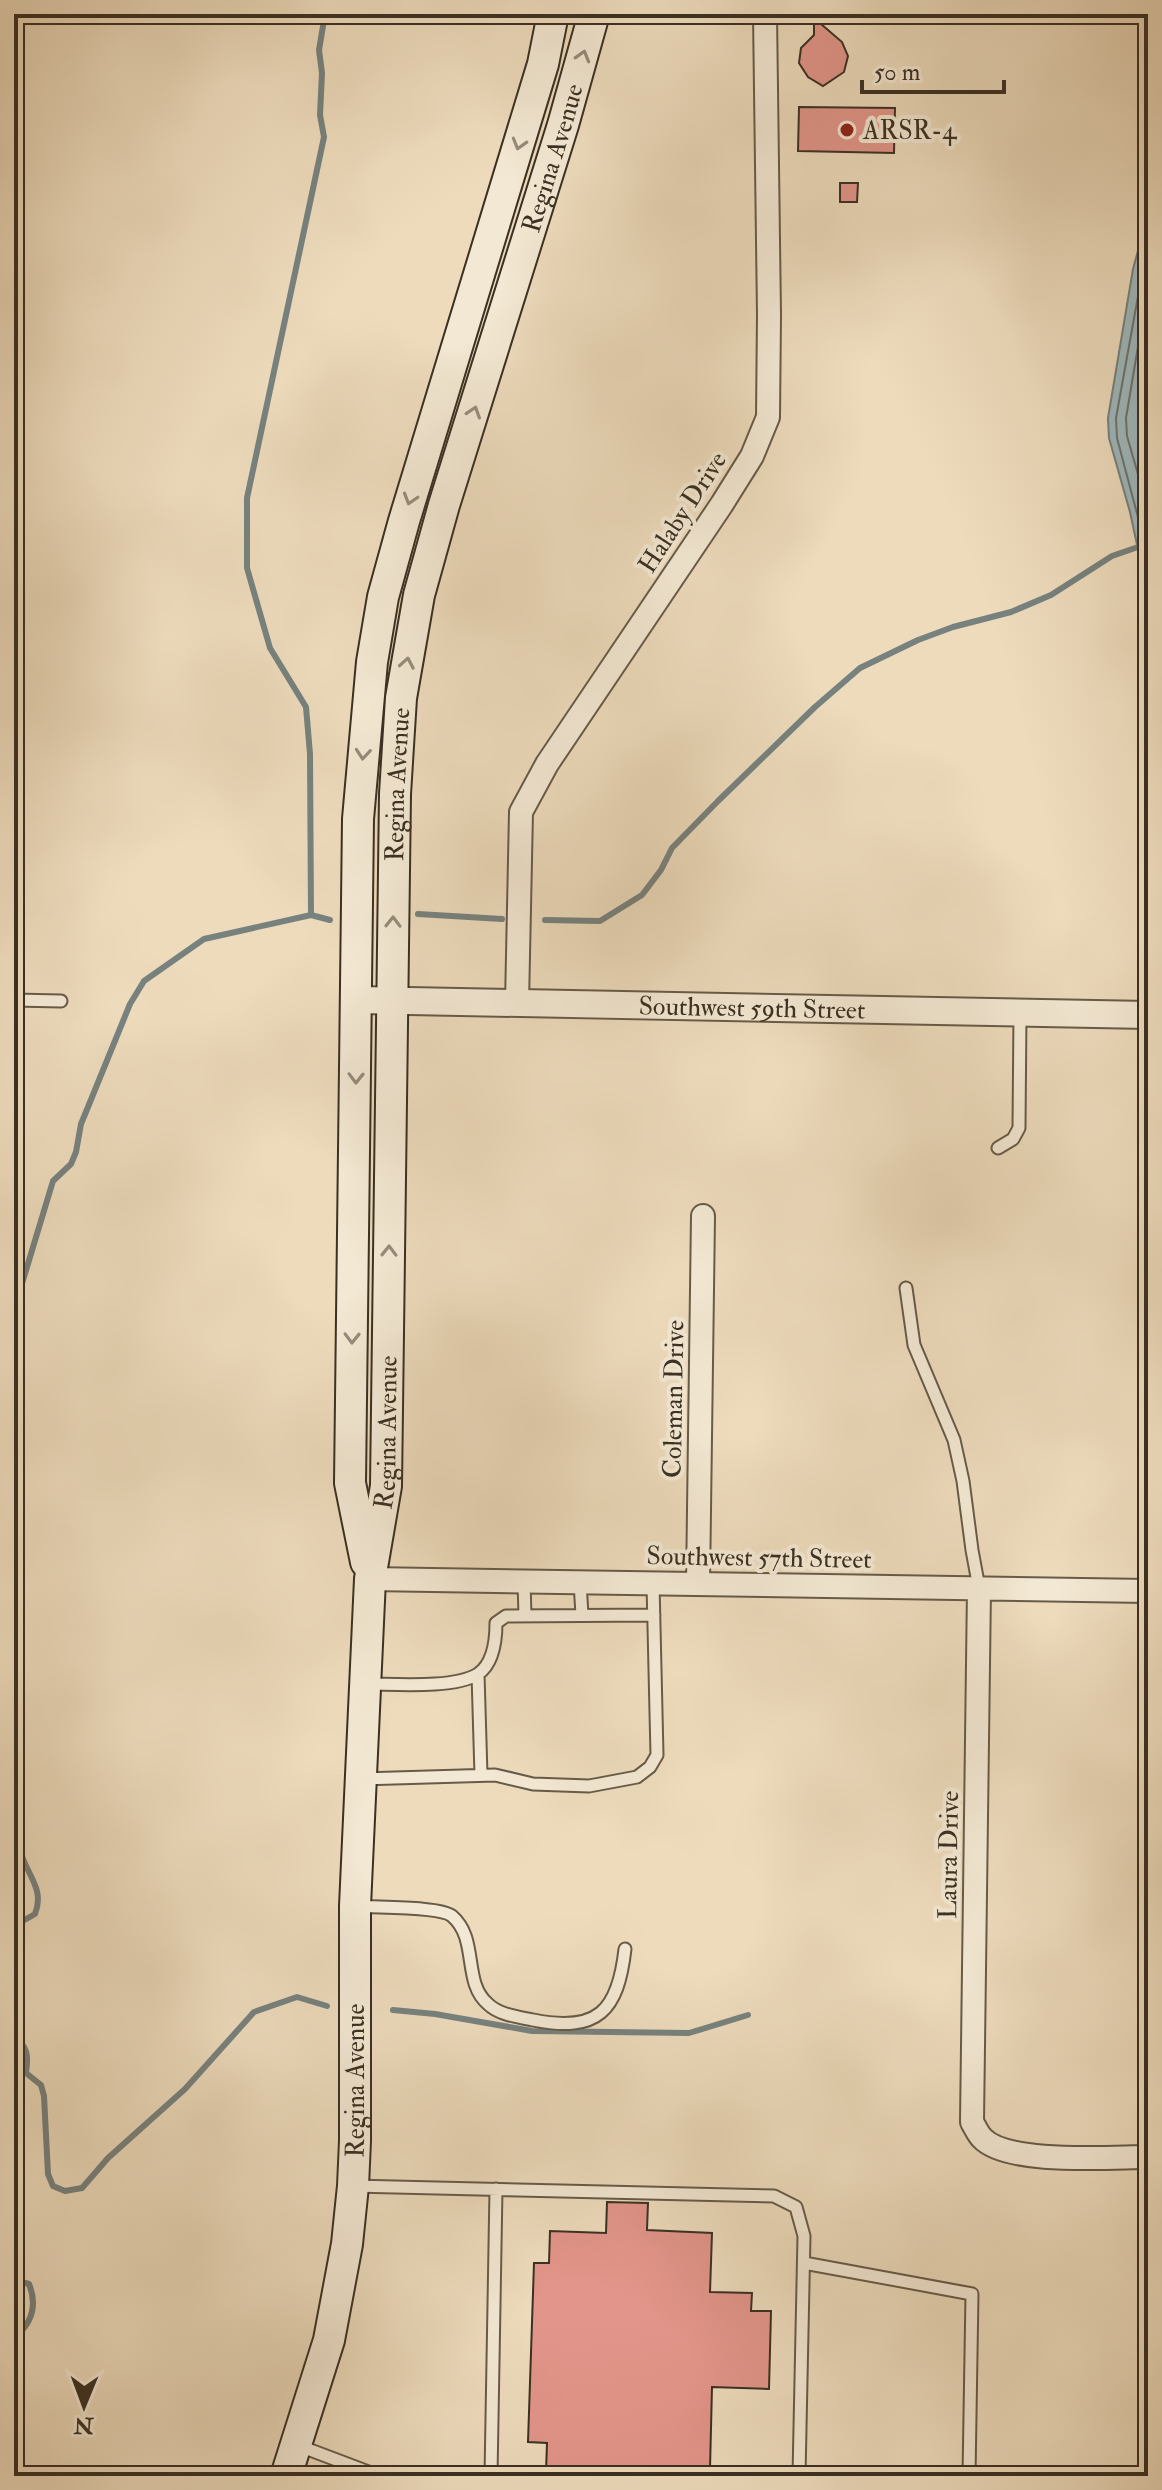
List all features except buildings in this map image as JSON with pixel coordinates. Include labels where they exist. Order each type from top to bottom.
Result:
[{"type":"main road","name":"Regina Avenue","points":[[370,1579],[350,1483],[359,805],[372,662],[383,597],[454,351],[543,64],[553,14]]},
{"type":"main road","name":"Regina Avenue","points":[[286,2476],[329,2340],[347,2244],[353,2186],[355,1906],[365,1684],[370,1579],[386,1486],[392,1000],[401,698],[419,595],[444,505],[563,125],[594,14]]},
{"type":"street","name":"Halaby Drive","points":[[517,1003],[521,812],[547,764],[722,504],[752,456],[768,417],[765,14]]},
{"type":"street","name":"Southwest 59th Street","points":[[358,1000],[1148,1015]]},
{"type":"street","name":"Coleman Drive","points":[[698,1584],[703,1216]]},
{"type":"street","name":"Southwest 57th Street","points":[[370,1579],[1148,1591]]},
{"type":"street","name":"Laura Drive","points":[[979,1588],[972,2122],[982,2139],[1019,2156],[1148,2157]]},
{"type":"lane","points":[[14,1000],[61,1001]]},
{"type":"lane","points":[[998,1148],[1013,1139],[1019,1128],[1020,1013]]},
{"type":"lane","points":[[906,1288],[914,1345],[954,1440],[979,1588]]},
{"type":"lane","points":[[524,1582],[525,1616]]},
{"type":"lane","points":[[580,1582],[582,1615]]},
{"type":"lane","points":[[361,1779],[481,1775],[533,1784],[589,1786],[637,1777],[650,1767],[657,1755],[653,1584]]},
{"type":"lane","points":[[365,1684],[435,1684],[478,1674],[489,1660],[496,1642],[496,1623],[506,1616],[654,1615]]},
{"type":"lane","points":[[478,1674],[481,1775]]},
{"type":"lane","points":[[355,1906],[431,1909],[449,1914],[466,1936],[474,1983],[480,1996],[490,2007],[537,2021],[583,2023],[595,2018],[607,2008],[620,1980],[625,1949]]},
{"type":"lane","points":[[353,2186],[774,2196],[796,2207],[804,2236],[799,2476]]},
{"type":"lane","points":[[491,2476],[496,2189]]},
{"type":"lane","points":[[804,2263],[972,2294],[969,2476]]},
{"type":"lane","points":[[297,2445],[379,2476]]},
{"type":"water","points":[[1148,214],[1148,596],[1130,512],[1109,438],[1108,418],[1133,269]]},
{"type":"waterway","points":[[14,1310],[53,1181],[71,1164],[81,1124],[130,1004],[144,981],[204,939],[311,915],[310,754],[306,707],[270,648],[247,568],[247,498],[324,137],[320,115],[322,73],[319,50],[325,14]]},
{"type":"waterway","points":[[545,920],[600,921],[642,895],[661,870],[672,848],[815,707],[860,668],[918,640],[1011,612],[1051,595],[1112,556],[1138,547],[1140,541]]},
{"type":"waterway","points":[[418,914],[502,919]]},
{"type":"waterway","points":[[311,915],[330,920]]},
{"type":"waterway","points":[[14,1808],[21,1853],[38,1897],[35,1914],[14,1926]]},
{"type":"waterway","points":[[14,2074],[26,2073],[41,2085],[48,2174],[53,2186],[65,2191],[82,2188],[108,2158],[185,2089],[254,2012],[297,1997],[327,2006]]},
{"type":"waterway","points":[[393,2010],[532,2031],[689,2033],[748,2015]]},
{"type":"waterway","points":[[14,2039],[25,2049],[26,2073]]},
{"type":"waterway","points":[[14,2280],[29,2284],[33,2300],[29,2321],[14,2338]]},
{"type":"place","name":"ARSR-4","points":[[847,130]]}]
